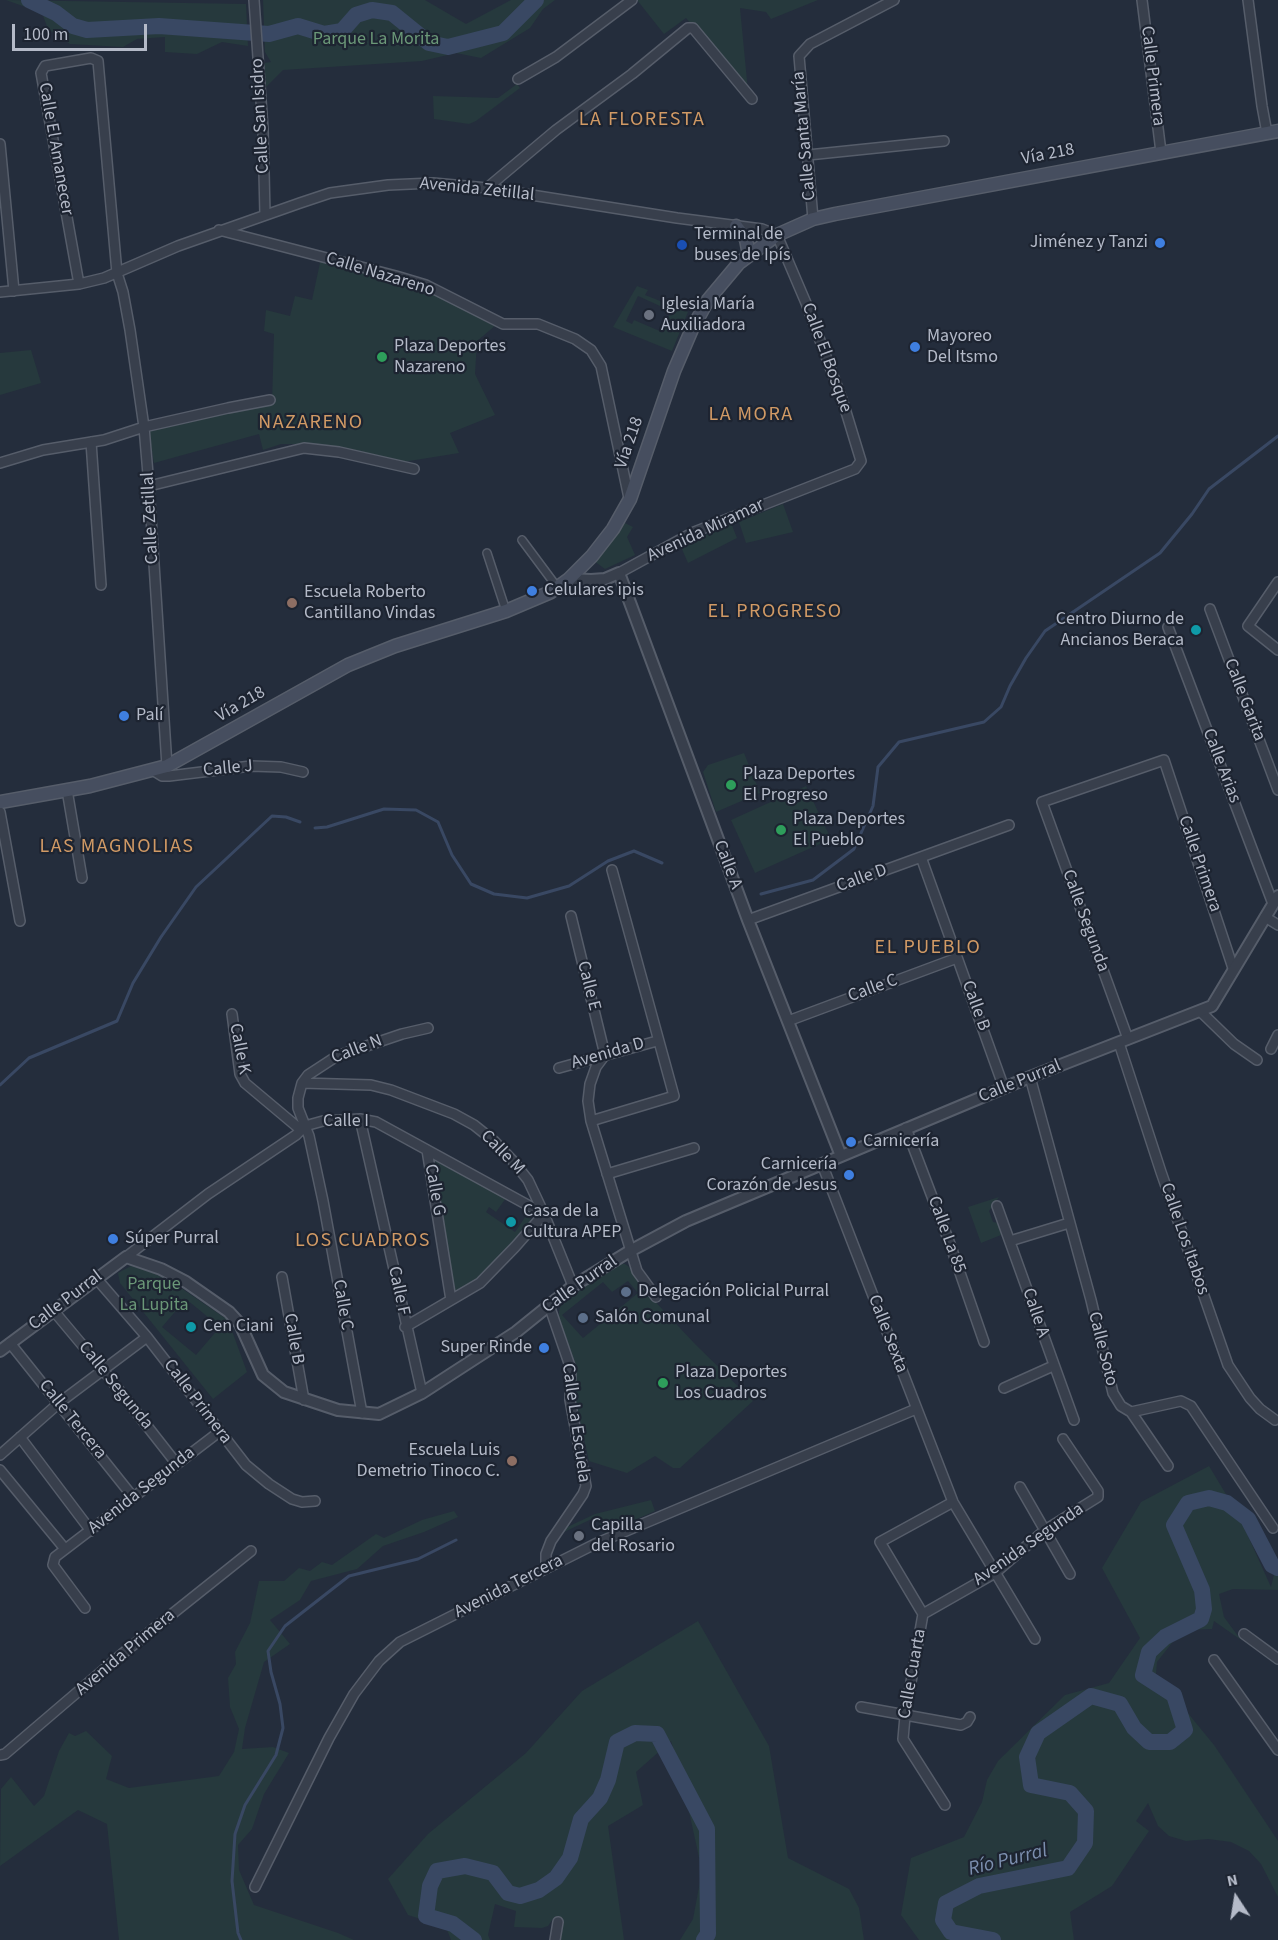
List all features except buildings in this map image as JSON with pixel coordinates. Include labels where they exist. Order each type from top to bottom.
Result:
[{"type":"main road","name":"Vía 218","points":[[0,801],[67,790],[154,771],[167,766],[348,665],[395,646],[532,601],[569,579],[592,556],[613,529],[630,499],[674,371],[692,329],[708,300],[748,255],[777,235],[813,219],[1273,132]]},
{"type":"main road","points":[[736,226],[746,239],[748,255]]},
{"type":"street","name":"Calle San Isidro","points":[[254,0],[263,129],[265,215]]},
{"type":"street","points":[[518,79],[556,57],[632,0]]},
{"type":"street","name":"Calle Santa María","points":[[813,219],[799,56],[810,45],[894,0]]},
{"type":"street","name":"Calle Primera","points":[[1142,0],[1161,152]]},
{"type":"street","points":[[1248,0],[1273,132]]},
{"type":"street","points":[[487,188],[556,130],[632,74],[688,28],[693,28],[752,99]]},
{"type":"street","name":"Calle El Amanecer","points":[[79,284],[41,73],[45,66],[91,58],[98,61],[117,273]]},
{"type":"street","points":[[808,155],[944,141]]},
{"type":"street","points":[[0,144],[14,291]]},
{"type":"street","name":"Avenida Zetillal","points":[[0,292],[79,284],[117,273],[219,230],[330,193],[388,184],[433,183],[487,188],[762,229],[777,235]]},
{"type":"street","name":"Calle Nazareno","points":[[219,230],[426,285],[503,324],[538,324],[575,339],[591,350],[601,366],[630,499]]},
{"type":"street","name":"Calle El Bosque","points":[[777,235],[806,303],[859,450],[861,461],[855,469],[843,474]]},
{"type":"street","name":"Calle Zetillal","points":[[117,273],[127,314],[144,427],[167,766]]},
{"type":"street","points":[[0,464],[43,450],[104,440],[144,427],[270,400]]},
{"type":"street","points":[[91,442],[101,585]]},
{"type":"street","points":[[149,486],[304,448],[339,452],[414,469]]},
{"type":"street","name":"Avenida Miramar","points":[[569,579],[605,579],[694,532],[843,474]]},
{"type":"street","points":[[522,540],[557,587]]},
{"type":"street","points":[[487,553],[506,611]]},
{"type":"street","name":"Calle A","points":[[619,573],[748,920],[841,1156]]},
{"type":"street","points":[[1278,582],[1248,626],[1278,650]]},
{"type":"street","name":"Calle Garita","points":[[1210,609],[1278,790]]},
{"type":"street","name":"Calle Arias","points":[[1168,627],[1276,900]]},
{"type":"street","name":"Calle Primera","points":[[1042,802],[1164,760],[1233,968]]},
{"type":"street","name":"Calle J","points":[[154,771],[162,776],[169,776],[251,766],[281,767],[303,772]]},
{"type":"street","points":[[67,790],[82,878]]},
{"type":"street","name":"Calle Segunda","points":[[1042,802],[1124,1041]]},
{"type":"street","points":[[0,812],[20,921]]},
{"type":"street","name":"Calle D","points":[[748,920],[1009,825]]},
{"type":"street","name":"Calle B","points":[[921,857],[1004,1088]]},
{"type":"street","points":[[591,1121],[674,1096],[657,1041],[612,870]]},
{"type":"street","name":"Calle Purral","points":[[0,1351],[126,1257],[178,1277],[229,1312],[240,1324],[263,1375],[284,1392],[338,1410],[379,1414],[422,1393],[516,1332],[573,1286],[630,1251],[686,1221],[1030,1077],[1212,1006],[1276,900]]},
{"type":"street","name":"Calle E","points":[[570,916],[605,1055]]},
{"type":"street","points":[[1265,917],[1278,925]]},
{"type":"street","name":"Calle C","points":[[788,1021],[957,957]]},
{"type":"street","points":[[1200,1011],[1234,1044],[1257,1060]]},
{"type":"street","name":"Calle K","points":[[232,1014],[240,1074],[245,1083],[303,1128]]},
{"type":"street","name":"Calle N","points":[[302,1083],[308,1075],[337,1056],[402,1034],[428,1028]]},
{"type":"street","points":[[1270,1049],[1278,1035]]},
{"type":"street","name":"Avenida D","points":[[560,1068],[657,1041]]},
{"type":"street","name":"Calle Los Itabos","points":[[1124,1041],[1164,1182],[1228,1365],[1250,1398],[1275,1420]]},
{"type":"street","points":[[605,1055],[596,1067],[590,1084],[588,1101],[591,1121],[637,1271],[656,1297]]},
{"type":"street","name":"Calle Soto","points":[[1030,1077],[1091,1300],[1113,1393],[1121,1406],[1131,1412],[1168,1466]]},
{"type":"street","points":[[302,1083],[298,1108],[303,1128]]},
{"type":"street","name":"Calle M","points":[[302,1083],[371,1085],[391,1090],[454,1114],[474,1125],[494,1141],[513,1161],[528,1180],[544,1214]]},
{"type":"street","name":"Calle I","points":[[126,1257],[208,1194],[303,1128],[323,1121],[360,1119],[376,1122],[544,1214]]},
{"type":"street","name":"Calle F","points":[[360,1119],[405,1327],[422,1393]]},
{"type":"street","name":"Calle C","points":[[303,1128],[309,1136],[336,1266],[362,1413]]},
{"type":"street","name":"Calle La 85","points":[[906,1128],[984,1342]]},
{"type":"street","points":[[607,1174],[694,1148]]},
{"type":"street","name":"Calle G","points":[[427,1150],[451,1300]]},
{"type":"street","name":"Calle Sexta","points":[[822,1164],[953,1502]]},
{"type":"street","name":"Calle A","points":[[997,1206],[1074,1420]]},
{"type":"street","points":[[405,1327],[480,1283],[544,1214],[573,1286]]},
{"type":"street","points":[[1010,1241],[1069,1223]]},
{"type":"street","name":"Calle Primera","points":[[96,1278],[147,1337],[246,1465],[292,1499],[302,1502],[315,1501]]},
{"type":"street","name":"Calle B","points":[[282,1278],[304,1400]]},
{"type":"street","name":"Calle La Escuela","points":[[546,1568],[546,1554],[551,1542],[586,1486],[570,1400],[571,1369],[549,1305]]},
{"type":"street","name":"Calle Segunda","points":[[53,1310],[176,1463]]},
{"type":"street","points":[[0,1455],[59,1404],[147,1337]]},
{"type":"street","name":"Calle Tercera","points":[[10,1343],[133,1497]]},
{"type":"street","points":[[1004,1388],[1053,1366]]},
{"type":"street","points":[[1131,1412],[1181,1401],[1191,1406],[1273,1528]]},
{"type":"street","name":"Avenida Tercera","points":[[255,1887],[329,1738],[354,1694],[389,1650],[410,1636],[546,1568],[654,1518],[916,1409]]},
{"type":"street","name":"Avenida Segunda","points":[[65,1550],[219,1432]]},
{"type":"street","points":[[20,1437],[92,1531]]},
{"type":"street","name":"Avenida Segunda","points":[[923,1614],[995,1573],[1045,1530],[1098,1497],[1098,1491],[1063,1439]]},
{"type":"street","points":[[0,1470],[65,1550],[55,1557],[53,1565],[85,1608]]},
{"type":"street","points":[[1020,1487],[1070,1574]]},
{"type":"street","points":[[953,1502],[1035,1639]]},
{"type":"street","name":"Calle Cuarta","points":[[945,1805],[903,1738],[923,1614],[880,1542],[953,1502]]},
{"type":"street","name":"Avenida Primera","points":[[0,1755],[5,1754],[122,1654],[251,1551]]},
{"type":"street","points":[[1244,1634],[1278,1659]]},
{"type":"street","points":[[1214,1660],[1278,1750]]},
{"type":"street","points":[[861,1707],[961,1725],[970,1717]]},
{"type":"street","points":[[555,1940],[558,1922]]},
{"type":"green space","points":[[6,0],[246,4],[248,46],[222,42],[197,54],[165,52],[165,37],[137,39],[123,47],[70,44],[48,29],[42,13]]},
{"type":"green space","name":"Parque La Morita","points":[[263,0],[425,0],[466,24],[511,0],[555,0],[543,9],[530,28],[481,58],[456,53],[422,61],[283,70],[266,87],[264,63],[271,62],[265,52]]},
{"type":"green space","points":[[637,0],[818,0],[771,19],[766,12],[740,8],[748,91],[686,18],[664,34]]},
{"type":"green space","points":[[517,84],[520,88],[469,124],[434,119],[433,96],[498,98]]},
{"type":"green space","points":[[321,258],[428,289],[496,325],[477,341],[475,374],[495,415],[450,433],[459,453],[403,462],[320,444],[281,444],[263,450],[259,434],[154,463],[148,429],[272,404],[274,334],[264,331],[266,310],[290,316],[295,296],[312,300]]},
{"type":"green space","points":[[637,286],[648,290],[645,295],[688,312],[672,351],[613,327]],"holes":[[[638,296],[671,311],[662,332],[634,320],[632,324],[626,321]]]},
{"type":"green space","points":[[31,350],[41,383],[0,395],[0,353]]},
{"type":"green space","points":[[783,504],[793,532],[746,543],[739,522]]},
{"type":"green space","points":[[621,521],[633,527],[627,537],[635,555],[605,569],[594,561]]},
{"type":"green space","points":[[731,523],[737,538],[688,563],[681,547]]},
{"type":"green space","name":"Plaza Deportes El Progreso","points":[[744,753],[760,793],[716,812],[703,772],[708,765]]},
{"type":"green space","name":"Plaza Deportes El Pueblo","points":[[806,786],[831,839],[755,873],[731,820]]},
{"type":"green space","points":[[435,1161],[506,1198],[496,1212],[489,1207],[486,1212],[515,1232],[528,1213],[532,1222],[479,1280],[454,1295]]},
{"type":"green space","points":[[999,1197],[989,1211],[993,1222],[998,1223],[1001,1235],[981,1243],[968,1207]]},
{"type":"green space","points":[[619,1264],[628,1266],[648,1294],[753,1401],[680,1468],[673,1468],[655,1456],[627,1473],[589,1461],[574,1390],[575,1362],[559,1318],[559,1311],[561,1305],[603,1273]],"holes":[[[628,1281],[638,1293],[583,1338],[562,1315],[603,1282],[612,1292]]]},
{"type":"green space","name":"Parque La Lupita","points":[[131,1266],[156,1274],[228,1320],[247,1372],[213,1399],[120,1283],[118,1273]],"holes":[[[186,1299],[220,1327],[196,1355],[162,1327]]]},
{"type":"green space","points":[[1209,1466],[1238,1514],[1271,1587],[1278,1558],[1278,1590],[1233,1589],[1219,1594],[1224,1617],[1241,1640],[1214,1621],[1212,1629],[1182,1630],[1157,1662],[1156,1674],[1214,1745],[1278,1841],[1278,1897],[1261,1864],[1249,1851],[1231,1842],[1208,1839],[1186,1841],[1169,1836],[1158,1826],[1148,1803],[1136,1821],[1149,1831],[1112,1886],[1070,1912],[1074,1940],[919,1940],[901,1915],[911,1858],[964,1837],[982,1802],[987,1780],[998,1761],[1065,1695],[1109,1683],[1140,1638],[1102,1568],[1141,1502]]},
{"type":"green space","points":[[651,1500],[655,1511],[605,1533],[596,1517],[564,1532],[563,1529],[595,1514]]},
{"type":"green space","points":[[454,1511],[458,1517],[383,1546],[357,1569],[311,1581],[300,1600],[270,1620],[290,1644],[264,1662],[245,1728],[242,1749],[273,1747],[289,1753],[264,1794],[252,1829],[238,1845],[239,1870],[254,1905],[354,1940],[119,1940],[107,1824],[78,1810],[0,1866],[1,1789],[11,1777],[34,1806],[44,1796],[59,1751],[69,1733],[75,1736],[86,1731],[112,1756],[106,1779],[129,1788],[219,1776],[234,1752],[239,1729],[230,1707],[228,1678],[236,1664],[235,1652],[250,1623],[259,1581],[284,1581],[299,1568],[310,1571],[322,1562],[332,1565],[376,1534],[384,1538],[422,1520]]},
{"type":"green space","points":[[698,1621],[769,1746],[788,1858],[849,1889],[859,1908],[864,1940],[680,1940],[693,1919],[702,1871],[681,1775],[671,1741],[636,1772],[643,1805],[608,1826],[624,1940],[559,1940],[562,1920],[553,1919],[548,1926],[542,1928],[514,1927],[516,1911],[495,1904],[488,1935],[490,1940],[451,1940],[446,1927],[408,1915],[388,1879],[428,1834],[526,1753],[582,1691]]},
{"type":"waterway","points":[[29,0],[56,13],[73,26],[87,30],[159,26],[269,34],[298,26],[324,34],[342,31],[356,15],[372,10],[392,13],[429,43],[448,47],[503,33],[536,0]]},
{"type":"waterway","points":[[761,894],[813,880],[854,849],[873,806],[878,767],[899,742],[984,722],[1001,707],[1026,658],[1045,631],[1160,553],[1209,489],[1278,436]]},
{"type":"waterway","points":[[315,828],[327,827],[384,809],[416,810],[438,822],[452,855],[471,884],[494,894],[527,898],[569,886],[608,861],[634,851],[662,863]]},
{"type":"waterway","points":[[0,1085],[29,1058],[117,1021],[133,983],[161,937],[196,887],[272,816],[286,817],[300,822]]},
{"type":"waterway","name":"Río Purral","points":[[993,1940],[951,1932],[943,1920],[946,1903],[979,1886],[1068,1868],[1085,1843],[1086,1811],[1070,1793],[1031,1785],[1027,1757],[1038,1733],[1091,1696],[1120,1704],[1134,1728],[1149,1742],[1170,1742],[1185,1730],[1174,1695],[1143,1675],[1149,1652],[1165,1637],[1201,1619],[1204,1609],[1202,1590],[1174,1525],[1188,1503],[1209,1498],[1227,1503],[1248,1519],[1272,1565],[1278,1568]]},
{"type":"waterway","points":[[241,1940],[238,1933],[232,1881],[235,1834],[245,1805],[276,1755],[283,1728],[268,1651],[285,1626],[349,1576],[418,1559],[456,1540]]},
{"type":"waterway","name":"Río Purral","points":[[474,1940],[453,1924],[426,1916],[430,1886],[437,1871],[465,1866],[493,1873],[508,1893],[520,1896],[539,1890],[556,1878],[570,1858],[581,1819],[600,1798],[608,1780],[617,1742],[635,1733],[657,1734],[707,1829],[708,1934],[704,1940]]},
{"type":"place","name":"Jiménez y Tanzi","points":[[1160,243]]},
{"type":"place","name":"Terminal de buses de Ipís","points":[[682,245]]},
{"type":"place","name":"Iglesia María Auxiliadora","points":[[649,315]]},
{"type":"place","name":"Mayoreo Del Itsmo","points":[[915,347]]},
{"type":"place","name":"Plaza Deportes Nazareno","points":[[382,357]]},
{"type":"place","name":"Celulares ipis","points":[[532,591]]},
{"type":"place","name":"Escuela Roberto Cantillano Vindas","points":[[292,603]]},
{"type":"place","name":"Centro Diurno de Ancianos Beraca","points":[[1196,630]]},
{"type":"place","name":"Palí","points":[[124,716]]},
{"type":"place","name":"Plaza Deportes El Progreso","points":[[731,785]]},
{"type":"place","name":"Plaza Deportes El Pueblo","points":[[781,830]]},
{"type":"place","name":"Carnicería","points":[[851,1142]]},
{"type":"place","name":"Carnicería Corazón de Jesus","points":[[849,1175]]},
{"type":"place","name":"Casa de la Cultura APEP","points":[[511,1222]]},
{"type":"place","name":"Súper Purral","points":[[113,1239]]},
{"type":"place","name":"Delegación Policial Purral","points":[[626,1292]]},
{"type":"place","name":"Salón Comunal","points":[[583,1318]]},
{"type":"place","name":"Cen Ciani","points":[[191,1327]]},
{"type":"place","name":"Super Rinde","points":[[544,1348]]},
{"type":"place","name":"Plaza Deportes Los Cuadros","points":[[663,1383]]},
{"type":"place","name":"Escuela Luis Demetrio Tinoco C.","points":[[512,1461]]},
{"type":"place","name":"Capilla del Rosario","points":[[579,1536]]},
{"type":"district","name":"LA FLORESTA","points":[[642,121]]},
{"type":"district","name":"LA MORA","points":[[751,416]]},
{"type":"district","name":"NAZARENO","points":[[311,424]]},
{"type":"district","name":"EL PROGRESO","points":[[775,613]]},
{"type":"district","name":"LAS MAGNOLIAS","points":[[117,848]]},
{"type":"district","name":"EL PUEBLO","points":[[928,949]]},
{"type":"district","name":"LOS CUADROS","points":[[363,1242]]}]
